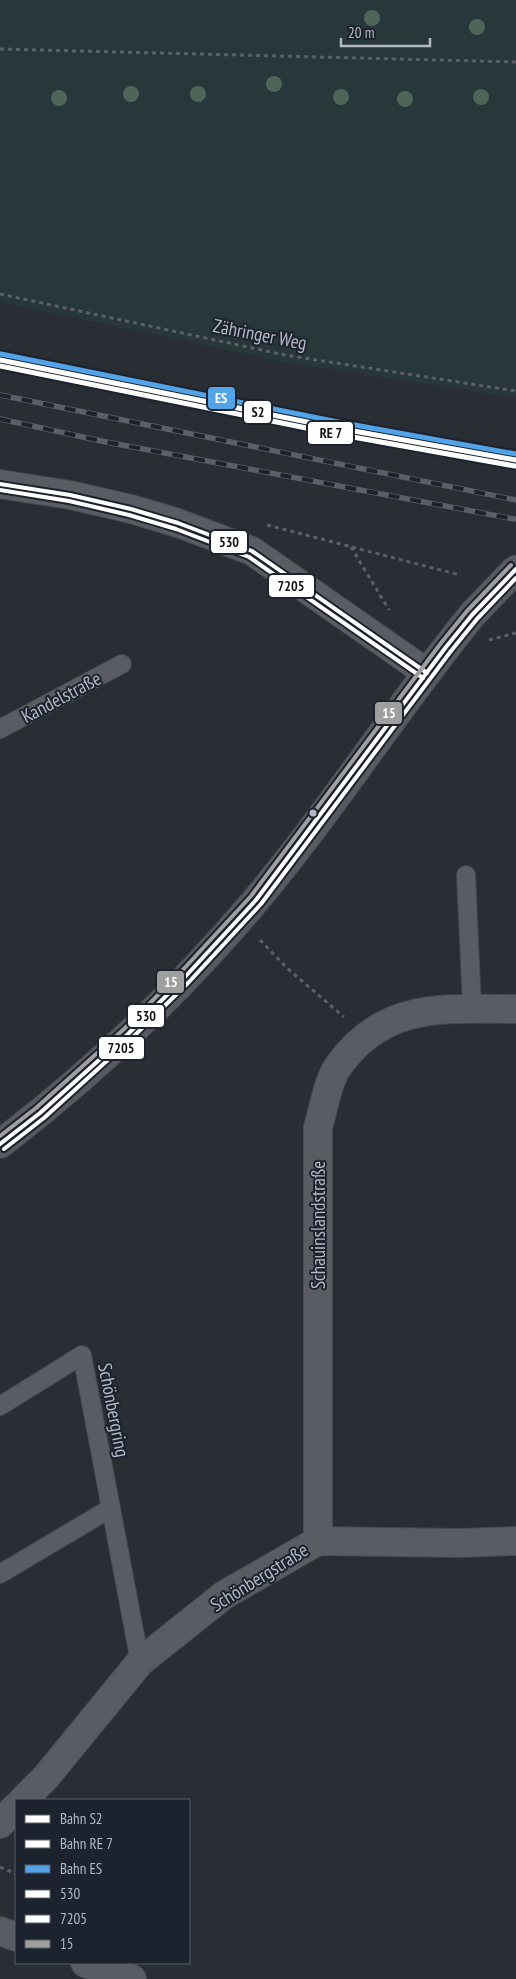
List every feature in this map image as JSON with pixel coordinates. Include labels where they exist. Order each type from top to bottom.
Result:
[{"type":"street","points":[[0,484],[70,495],[131,509],[178,523],[252,551],[427,673]]},
{"type":"street","points":[[0,1144],[40,1114],[128,1034],[184,978],[256,900],[472,615],[516,569]]},
{"type":"street","name":"Schauinslandstraße","points":[[318,1541],[318,1127],[336,1069],[367,1034],[392,1019],[428,1011],[472,1007],[516,1009]]},
{"type":"street","name":"Schönbergstraße","points":[[24,1799],[46,1777],[140,1662],[224,1595],[318,1541],[459,1543],[516,1541]]},
{"type":"street","points":[[0,1824],[15,1808]]},
{"type":"street","points":[[0,1931],[15,1937]]},
{"type":"street","points":[[88,1964],[132,1979]]},
{"type":"lane","name":"Kandelstraße","points":[[0,729],[122,664]]},
{"type":"lane","points":[[466,875],[472,1007]]},
{"type":"lane","name":"Schönbergring","points":[[0,1406],[82,1356],[140,1662]]},
{"type":"lane","points":[[0,1574],[111,1508]]},
{"type":"path","points":[[0,49],[516,62]]},
{"type":"path","name":"Zähringer Weg","points":[[0,294],[285,355],[516,391]]},
{"type":"path","points":[[266,524],[460,574]]},
{"type":"path","points":[[480,642],[516,633]]},
{"type":"path","points":[[259,938],[288,969],[367,1034]]},
{"type":"path","points":[[0,1867],[15,1874]]},
{"type":"shaded area","points":[[0,0],[516,0],[516,398],[283,362],[0,302]]},
{"type":"railway","points":[[0,395],[516,500]]},
{"type":"railway","points":[[0,419],[106,442],[514,519]]},
{"type":"rail line","name":"ES","points":[[1,354],[338,422],[516,454]]},
{"type":"rail line","name":"S2","points":[[0,360],[337,428],[516,460]]},
{"type":"transit line","points":[[0,366],[336,434],[515,466]]},
{"type":"transit line","name":"530","points":[[0,484],[70,495],[131,509],[178,523],[252,551],[427,673]]},
{"type":"transit line","name":"7205","points":[[0,490],[69,501],[129,515],[176,529],[249,557],[423,678]]},
{"type":"transit line","name":"15","points":[[0,1136],[36,1108],[124,1029],[179,974],[251,896],[441,643],[467,611],[511,565]]},
{"type":"transit line","name":"530","points":[[0,1144],[40,1113],[128,1034],[184,978],[256,900],[446,647],[472,615],[516,569]]},
{"type":"transit line","name":"7205","points":[[4,1149],[44,1118],[132,1038],[189,982],[261,904],[451,651],[477,619],[516,578]]}]
